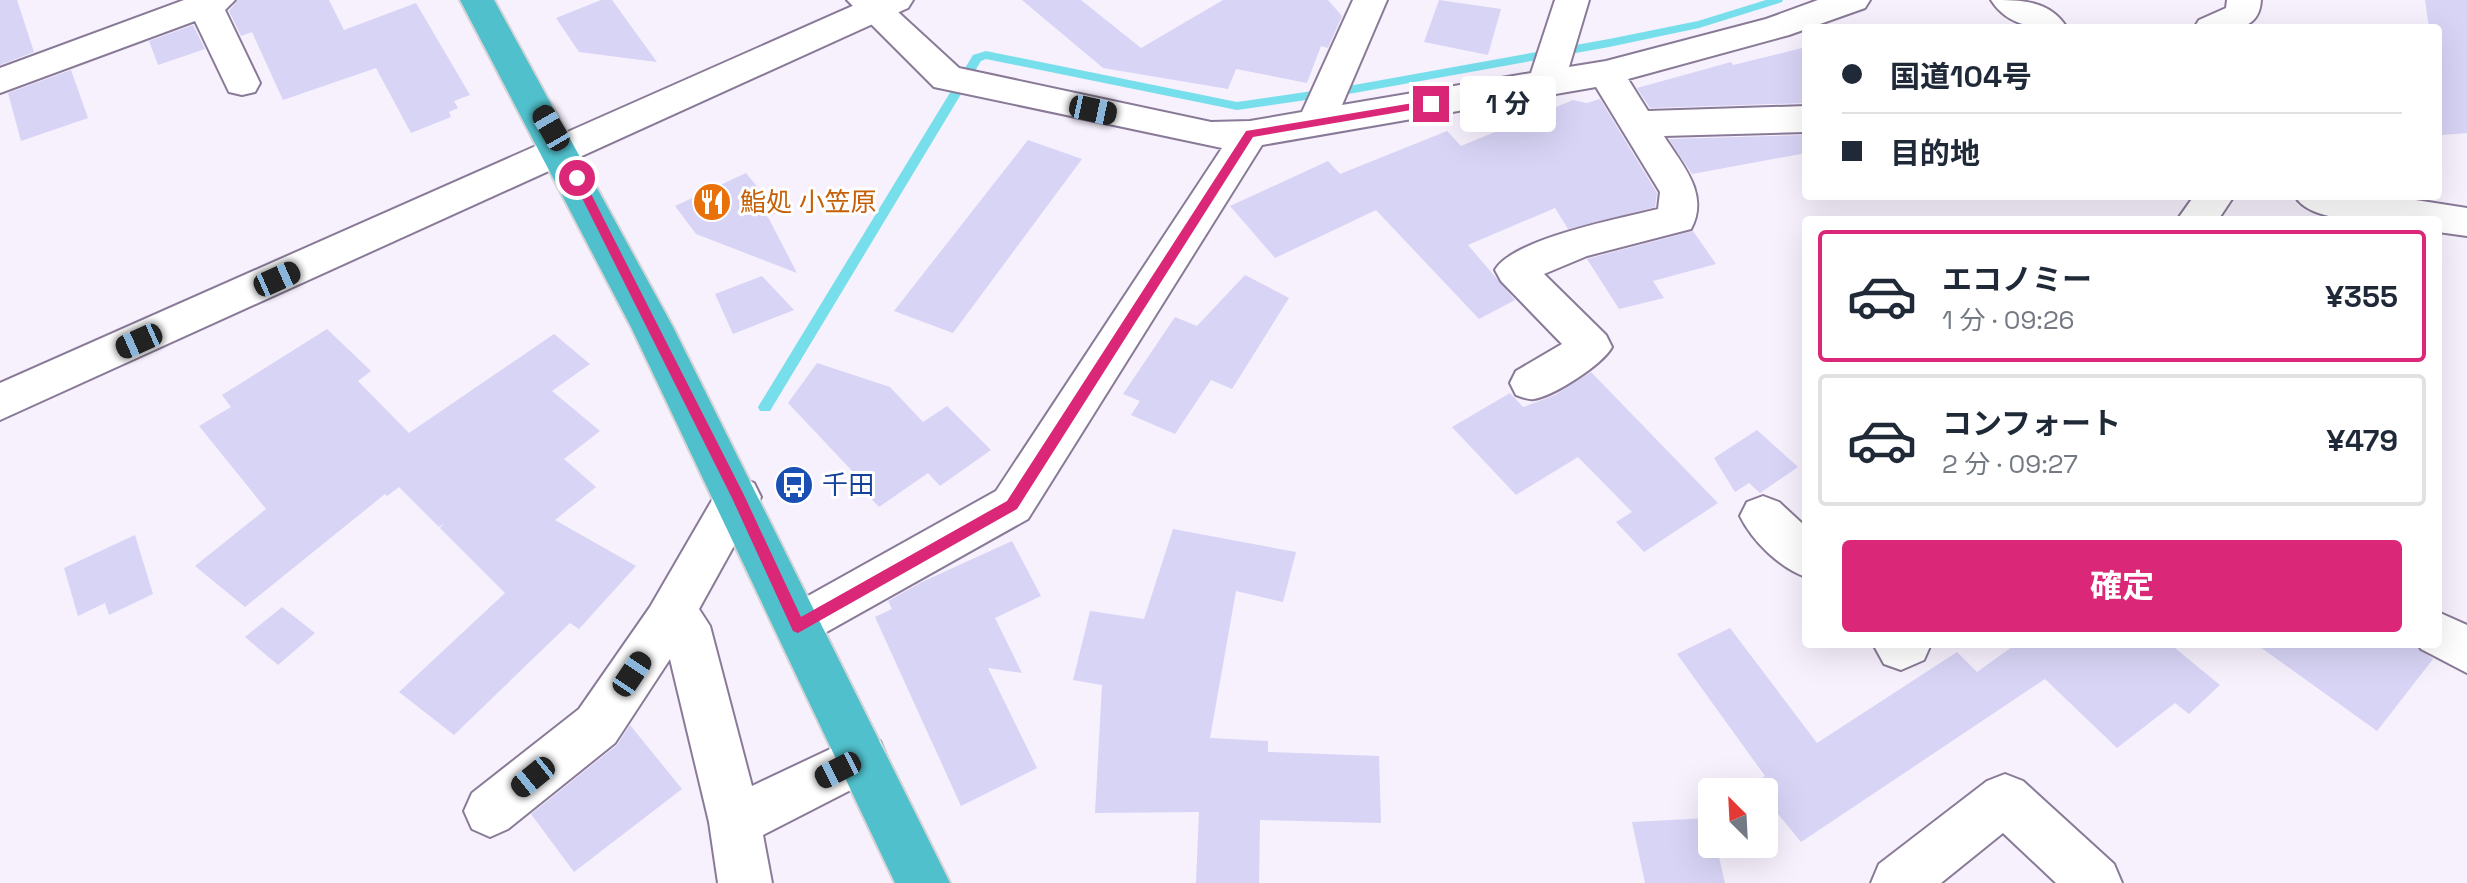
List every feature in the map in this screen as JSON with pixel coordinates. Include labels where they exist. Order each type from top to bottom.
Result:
[{"type":"highway","points":[[477,0],[564,152],[738,497],[923,883]]},
{"type":"street","points":[[1316,123],[1370,0]]},
{"type":"street","points":[[1546,84],[1572,0]]},
{"type":"street","points":[[0,402],[564,152],[879,3],[947,78],[1211,135],[1250,134],[1606,73],[1777,27],[1853,0]]},
{"type":"street","points":[[2008,0],[2044,24]]},
{"type":"street","points":[[2220,24],[2243,14],[2244,0]]},
{"type":"street","points":[[0,81],[211,2],[242,83]]},
{"type":"street","points":[[1531,383],[1591,347],[1515,270],[1578,243],[1677,219],[1679,192],[1606,73]]},
{"type":"street","points":[[1635,124],[1802,119]]},
{"type":"street","points":[[798,626],[1012,505],[1250,134]]},
{"type":"street","points":[[2322,200],[2427,216]]},
{"type":"street","points":[[2442,218],[2467,222]]},
{"type":"street","points":[[490,811],[597,726],[667,622],[738,497]]},
{"type":"street","points":[[1763,516],[1802,553]]},
{"type":"street","points":[[667,622],[686,626],[735,822],[745,883]]},
{"type":"street","points":[[2442,636],[2467,651]]},
{"type":"street","points":[[735,822],[862,758]]},
{"type":"street","points":[[1898,883],[2005,799],[2095,883]]},
{"type":"building","points":[[0,0],[17,0],[34,52],[0,65]]},
{"type":"building","points":[[238,0],[329,0],[344,30],[416,3],[470,95],[454,101],[458,108],[449,112],[451,117],[411,133],[376,68],[283,100],[252,32],[241,36],[229,11]]},
{"type":"building","points":[[601,0],[612,0],[657,62],[579,52],[556,18]]},
{"type":"building","points":[[1022,0],[1081,0],[1141,48],[1223,0],[1328,0],[1342,16],[1328,48],[1321,46],[1307,83],[1236,69],[1228,89],[1103,68]]},
{"type":"building","points":[[1439,0],[1501,9],[1488,55],[1424,42]]},
{"type":"building","points":[[2425,0],[2467,0],[2467,133],[2442,135],[2442,24],[2428,24]]},
{"type":"building","points":[[193,25],[205,49],[158,65],[149,41]]},
{"type":"building","points":[[1802,48],[1802,103],[1650,108],[1637,88],[1731,62],[1733,65]]},
{"type":"building","points":[[71,70],[88,118],[21,141],[8,93]]},
{"type":"building","points":[[1600,99],[1657,193],[1655,207],[1568,229],[1555,208],[1468,245],[1515,300],[1479,319],[1376,210],[1275,258],[1230,206],[1328,161],[1340,174],[1447,131],[1461,146],[1573,100],[1587,103]]},
{"type":"building","points":[[1802,135],[1802,154],[1692,174],[1669,139]]},
{"type":"building","points":[[1028,140],[1082,159],[953,333],[894,311]]},
{"type":"building","points":[[746,173],[778,212],[768,217],[797,273],[696,234],[675,206]]},
{"type":"building","points":[[1693,231],[1716,264],[1653,281],[1664,298],[1619,309],[1587,259]]},
{"type":"building","points":[[1245,275],[1289,298],[1232,389],[1211,380],[1175,434],[1131,415],[1140,401],[1123,394],[1175,317],[1197,326]]},
{"type":"building","points":[[762,276],[794,310],[733,334],[715,294]]},
{"type":"building","points":[[327,329],[371,371],[358,381],[409,433],[554,334],[590,364],[552,391],[600,431],[564,459],[596,487],[555,520],[636,566],[579,629],[570,623],[454,735],[399,692],[505,593],[440,528],[444,523],[439,527],[399,487],[387,496],[385,494],[245,607],[195,566],[266,509],[199,426],[231,407],[222,395]]},
{"type":"building","points":[[817,363],[890,387],[923,422],[947,406],[991,450],[940,486],[928,473],[879,507],[851,477],[855,474],[788,403]]},
{"type":"building","points":[[1591,372],[1718,503],[1644,552],[1616,522],[1632,512],[1578,457],[1516,495],[1452,427],[1510,393],[1523,407],[1555,395]]},
{"type":"building","points":[[1757,430],[1798,467],[1760,493],[1749,483],[1735,492],[1714,458]]},
{"type":"building","points":[[1173,529],[1296,552],[1283,602],[1236,591],[1210,738],[1268,741],[1268,752],[1379,756],[1381,823],[1260,820],[1259,883],[1196,883],[1199,812],[1095,813],[1102,685],[1073,680],[1090,611],[1144,619]]},
{"type":"building","points":[[135,535],[153,594],[109,615],[105,603],[78,616],[64,568]]},
{"type":"building","points":[[1012,541],[1041,596],[995,618],[1022,673],[988,668],[1037,768],[961,806],[875,617],[892,609],[888,601],[922,582]]},
{"type":"building","points":[[282,607],[315,633],[278,665],[245,637]]},
{"type":"building","points":[[1730,628],[1817,743],[1957,652],[1977,672],[2011,648],[2175,648],[2220,685],[2189,714],[2175,703],[2117,748],[2045,679],[1801,842],[1778,814],[1778,778],[1762,778],[1765,776],[1677,654]]},
{"type":"building","points":[[2262,648],[2419,648],[2433,659],[2377,731]]},
{"type":"building","points":[[630,725],[682,789],[574,872],[531,814],[617,745]]},
{"type":"building","points":[[1698,819],[1698,858],[1719,858],[1725,883],[1645,883],[1632,822]]},
{"type":"waterway","points":[[765,407],[977,58],[986,55],[1237,106],[1354,89],[1609,43],[1699,24],[1778,0]]},
{"type":"place","name":"鮨処 小笠原","points":[[712,202]]},
{"type":"place","name":"千田","points":[[794,485]]},
{"type":"route","points":[[577,178],[738,497],[798,626],[1012,505],[1250,134],[1431,104]]}]
